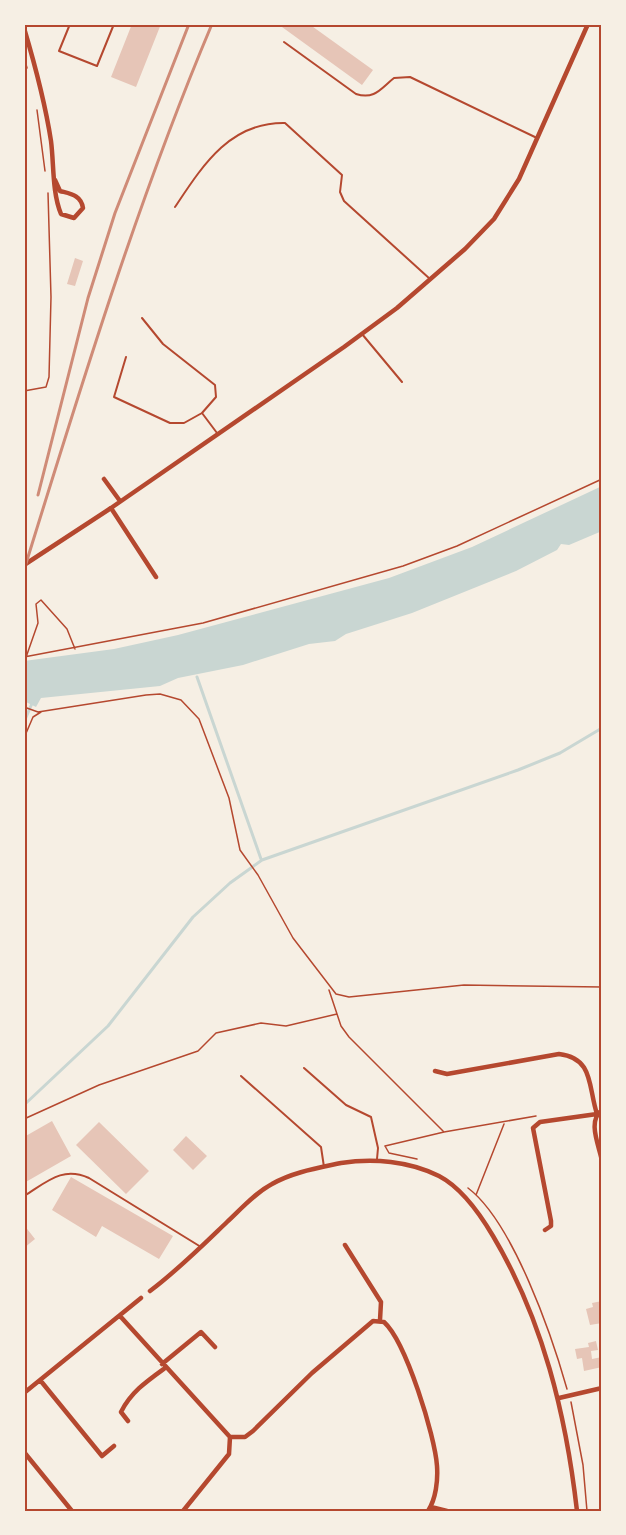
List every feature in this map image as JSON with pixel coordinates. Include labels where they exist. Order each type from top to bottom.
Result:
[{"type":"street","points":[[24,565],[111,508],[362,334],[465,249],[494,219],[519,179],[588,24]]},
{"type":"street","points":[[24,28],[45,105],[55,180],[59,208],[67,218],[80,214],[82,201],[71,194],[60,191],[55,180]]},
{"type":"street","points":[[59,208],[60,201],[71,194]]},
{"type":"street","points":[[104,479],[120,501]]},
{"type":"street","points":[[111,508],[156,577]]},
{"type":"street","points":[[435,1071],[447,1074],[543,1055],[571,1055],[580,1061],[587,1072],[597,1114],[594,1125],[602,1161]]},
{"type":"street","points":[[545,1230],[550,1226],[551,1221],[533,1128],[540,1122],[597,1114],[602,1110]]},
{"type":"street","points":[[150,1291],[250,1200],[272,1184],[313,1168],[377,1159],[438,1176],[474,1207],[508,1262],[521,1288],[535,1323],[559,1398],[577,1511]]},
{"type":"street","points":[[345,1245],[381,1302],[380,1320]]},
{"type":"street","points":[[24,1393],[141,1298]]},
{"type":"street","points":[[120,1316],[163,1366],[230,1437],[245,1437],[253,1431],[312,1373],[363,1328],[380,1320]]},
{"type":"street","points":[[380,1320],[389,1327],[399,1346],[432,1438],[438,1468],[430,1509],[447,1511]]},
{"type":"street","points":[[128,1421],[121,1412],[136,1389],[201,1332],[215,1347]]},
{"type":"street","points":[[40,1380],[102,1456],[114,1446]]},
{"type":"street","points":[[559,1398],[602,1388]]},
{"type":"street","points":[[183,1511],[228,1454],[230,1437]]},
{"type":"street","points":[[24,1452],[72,1511]]},
{"type":"lane","points":[[70,24],[59,51],[97,66],[114,24]]},
{"type":"lane","points":[[284,42],[356,94],[376,94],[394,78],[410,77],[537,138]]},
{"type":"lane","points":[[175,207],[206,162],[229,139],[258,126],[285,123],[342,176],[340,192],[344,201],[430,279]]},
{"type":"lane","points":[[126,357],[114,397],[170,423],[184,423],[202,413],[216,398],[215,385],[163,344],[142,318]]},
{"type":"lane","points":[[362,334],[402,382]]},
{"type":"lane","points":[[202,413],[217,433]]},
{"type":"lane","points":[[304,1068],[346,1105],[371,1117],[378,1148],[377,1159]]},
{"type":"lane","points":[[241,1076],[321,1147],[324,1167]]},
{"type":"lane","points":[[24,1196],[60,1174],[75,1172],[89,1178],[201,1247]]},
{"type":"path","points":[[24,57],[28,73]]},
{"type":"path","points":[[37,108],[46,174]]},
{"type":"path","points":[[24,391],[46,387],[49,377],[51,250],[47,186]]},
{"type":"path","points":[[24,657],[203,624],[403,566],[457,546],[602,479]]},
{"type":"path","points":[[24,663],[38,623],[36,604],[41,600],[51,608],[67,629],[75,649]]},
{"type":"path","points":[[24,707],[42,711],[146,694],[160,694],[181,700],[199,719],[215,756],[234,813],[237,842],[293,938],[328,987],[341,1026],[356,1045],[444,1132]]},
{"type":"path","points":[[24,738],[33,717],[42,711]]},
{"type":"path","points":[[333,1001],[341,997],[464,985],[602,987]]},
{"type":"path","points":[[328,987],[341,997]]},
{"type":"path","points":[[24,1119],[99,1085],[198,1051],[216,1033],[261,1023],[286,1026],[337,1014]]},
{"type":"path","points":[[378,1148],[444,1132],[538,1116]]},
{"type":"path","points":[[476,1195],[505,1122]]},
{"type":"path","points":[[569,1395],[583,1465],[587,1511]]},
{"type":"shaded area","points":[[602,486],[602,531],[569,545],[561,544],[557,550],[516,571],[412,613],[346,634],[335,641],[309,644],[243,665],[178,678],[160,686],[41,698],[36,707],[24,701],[24,661],[114,649],[178,635],[389,578],[472,547]]},
{"type":"building","points":[[132,24],[161,24],[136,87],[111,77]]},
{"type":"building","points":[[284,24],[309,24],[373,70],[362,85],[282,27]]},
{"type":"building","points":[[75,258],[83,261],[75,286],[67,284]]},
{"type":"building","points":[[52,1121],[71,1156],[24,1183],[24,1137]]},
{"type":"building","points":[[99,1122],[149,1171],[126,1194],[76,1145]]},
{"type":"building","points":[[186,1136],[207,1156],[193,1170],[173,1150]]},
{"type":"building","points":[[71,1177],[173,1236],[159,1259],[102,1226],[96,1237],[52,1210]]},
{"type":"building","points":[[24,1225],[35,1239],[24,1248]]},
{"type":"building","points":[[602,1301],[602,1323],[590,1325],[586,1309],[593,1307],[592,1303]]},
{"type":"building","points":[[596,1341],[598,1350],[591,1351],[592,1359],[602,1357],[602,1367],[584,1371],[582,1358],[577,1359],[575,1349],[589,1347],[588,1343]]},
{"type":"waterway","points":[[197,677],[261,859]]},
{"type":"waterway","points":[[24,722],[33,701]]},
{"type":"waterway","points":[[24,1105],[108,1026],[193,917],[230,883],[262,860],[518,770],[560,753],[602,728]]},
{"type":"railway","points":[[38,495],[88,298],[115,213],[189,24]]},
{"type":"railway","points":[[24,570],[135,226],[212,24]]}]
